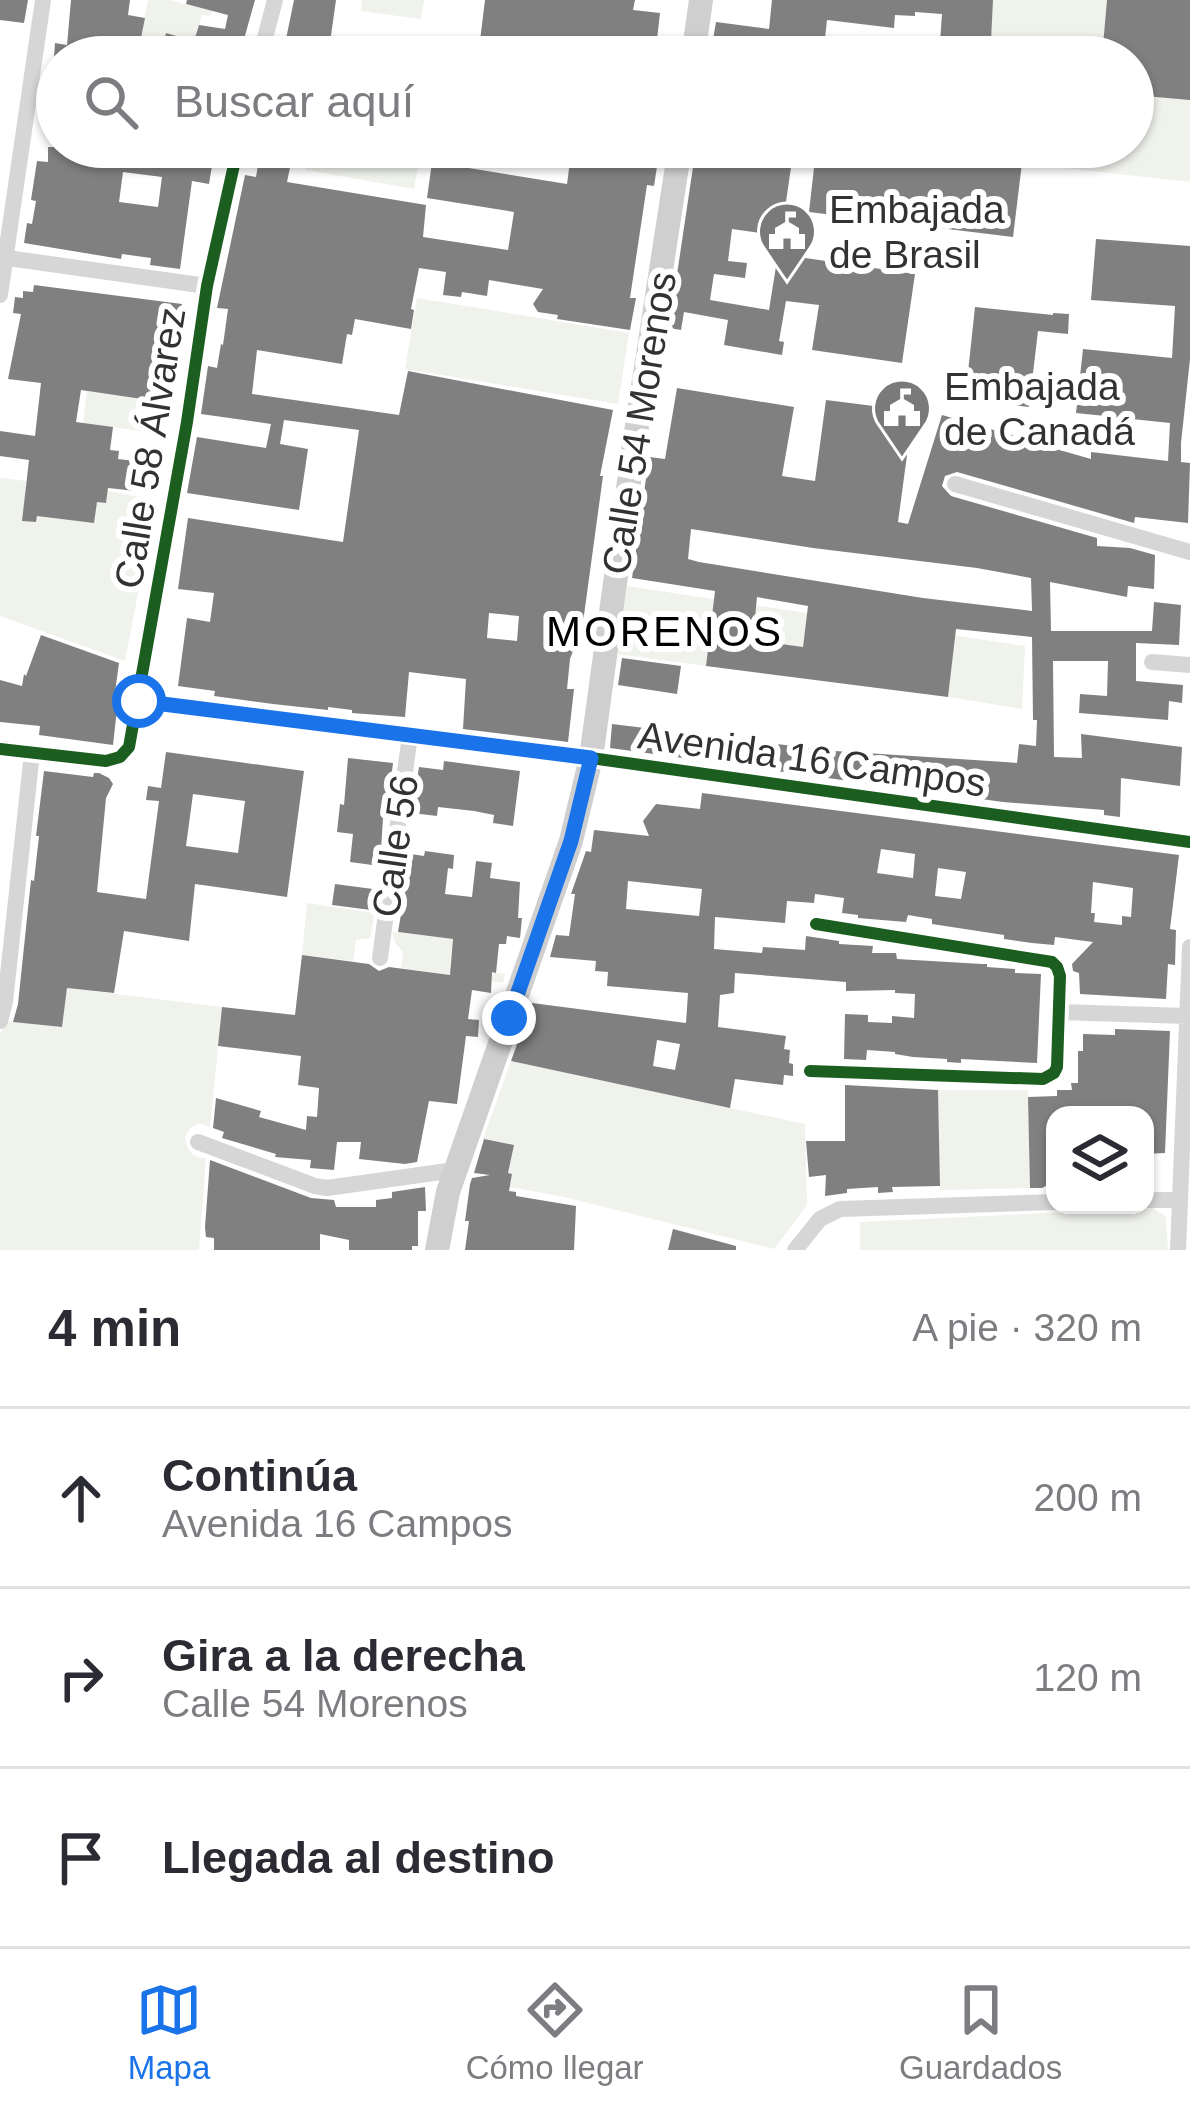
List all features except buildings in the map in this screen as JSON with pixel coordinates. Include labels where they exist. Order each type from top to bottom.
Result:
[{"type":"main road","points":[[696,36],[701,0]]},
{"type":"main road","name":"Calle 54 Morenos","points":[[437,1250],[455,1170],[571,841],[591,758],[677,168]]},
{"type":"street","points":[[37,36],[43,0]]},
{"type":"street","points":[[265,36],[274,0]]},
{"type":"street","points":[[0,295],[36,45]]},
{"type":"street","name":"Calle 58 Álvarez","points":[[32,753],[92,760],[120,757],[129,747],[187,422],[206,286],[233,168]]},
{"type":"street","points":[[3,257],[206,286]]},
{"type":"street","points":[[955,484],[1190,552]]},
{"type":"street","points":[[1152,662],[1190,664]]},
{"type":"street","name":"Avenida 16 Campos","points":[[139,701],[591,758],[1190,842]]},
{"type":"street","name":"Calle 56","points":[[380,958],[410,735]]},
{"type":"street","points":[[0,749],[32,753],[0,1021]]},
{"type":"street","points":[[810,1071],[1049,1077],[1057,1067],[1058,967],[1046,960],[816,924]]},
{"type":"street","points":[[1178,1250],[1190,946]]},
{"type":"street","points":[[1059,1012],[1188,1025]]},
{"type":"street","points":[[198,1142],[327,1188],[455,1170]]},
{"type":"street","points":[[795,1250],[830,1212],[854,1207],[1046,1202]]},
{"type":"shaded area","points":[[148,0],[208,10],[211,0],[252,10],[249,21],[212,11],[210,16],[202,15],[196,36],[141,36]]},
{"type":"shaded area","points":[[362,0],[424,0],[421,19],[361,11]]},
{"type":"shaded area","points":[[993,0],[1190,0],[1190,182],[1065,168],[1154,168],[1154,36],[991,36]]},
{"type":"shaded area","points":[[306,168],[418,168],[414,189]]},
{"type":"shaded area","points":[[417,298],[629,333],[618,404],[405,369]]},
{"type":"shaded area","points":[[87,391],[169,403],[164,434],[83,423]]},
{"type":"shaded area","points":[[0,478],[26,481],[23,521],[36,522],[37,516],[106,503],[108,491],[156,500],[125,661],[0,616]]},
{"type":"shaded area","points":[[627,586],[1025,646],[1022,709],[948,697],[954,637],[807,618],[803,647],[767,642],[768,630],[754,628],[714,605],[706,666],[617,654]]},
{"type":"shaded area","points":[[307,903],[375,913],[370,938],[356,940],[353,961],[302,955]]},
{"type":"shaded area","points":[[393,932],[453,939],[450,966],[505,974],[503,983],[401,968],[403,952]]},
{"type":"shaded area","points":[[67,988],[222,1007],[210,1127],[199,1123],[185,1137],[191,1152],[206,1158],[199,1250],[0,1250],[0,1034],[7,1021],[61,1027]]},
{"type":"shaded area","points":[[511,1061],[805,1124],[807,1205],[774,1249],[510,1187],[514,1145],[483,1139]]},
{"type":"shaded area","points":[[938,1090],[1028,1090],[1030,1188],[940,1190]]},
{"type":"shaded area","points":[[1154,1209],[1166,1217],[1168,1250],[860,1250],[860,1222],[1046,1213],[1154,1214]]},
{"type":"cycle path","points":[[0,749],[106,761],[120,757],[129,747],[207,286],[233,168]]},
{"type":"cycle path","points":[[139,701],[591,758],[1190,842]]},
{"type":"cycle path","points":[[810,1071],[1043,1079],[1057,1067],[1060,976],[1052,962],[816,924]]},
{"type":"place","name":"Embajada de Brasil","points":[[787,282]]},
{"type":"place","name":"Embajada de Canadá","points":[[902,459]]},
{"type":"district","name":"MORENOS","points":[[665,631]]},
{"type":"route","points":[[139,701],[591,758],[571,841],[509,1018]]}]
